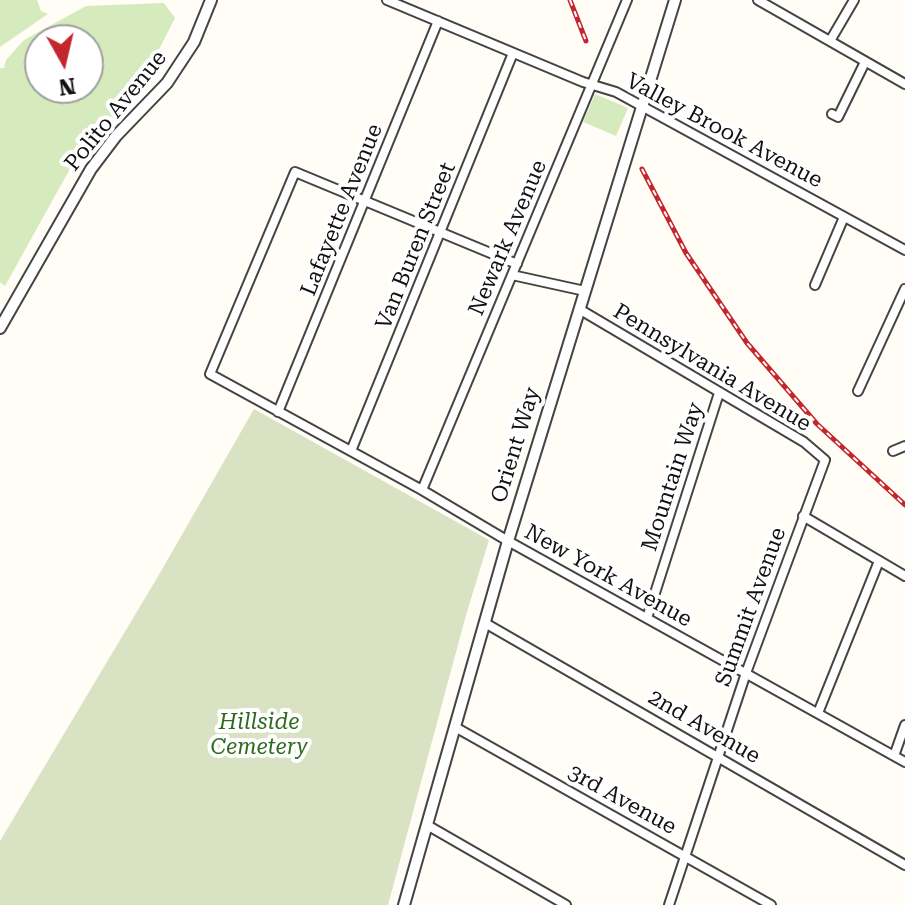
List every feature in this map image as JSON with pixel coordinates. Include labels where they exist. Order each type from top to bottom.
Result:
[{"type":"street","name":"Polito Avenue","points":[[0,328],[91,169],[116,136],[167,83],[194,42],[211,0]]},
{"type":"street","name":"Valley Brook Avenue","points":[[387,0],[642,105],[905,250]]},
{"type":"street","name":"Newark Avenue","points":[[422,490],[627,0]]},
{"type":"street","name":"Orient Way","points":[[404,905],[508,541],[675,0]]},
{"type":"street","points":[[758,0],[904,83]]},
{"type":"street","points":[[830,41],[854,0]]},
{"type":"street","name":"Lafayette Avenue","points":[[278,412],[438,21]]},
{"type":"street","name":"Van Buren Street","points":[[351,451],[513,53]]},
{"type":"street","points":[[832,114],[838,117],[865,62]]},
{"type":"street","name":"New York Avenue","points":[[365,200],[295,172],[210,374],[905,762]]},
{"type":"street","points":[[365,200],[517,264]]},
{"type":"street","points":[[815,285],[844,217]]},
{"type":"street","points":[[512,275],[585,291]]},
{"type":"street","points":[[858,391],[905,289]]},
{"type":"street","name":"Pennsylvania Avenue","points":[[579,309],[804,442],[825,460]]},
{"type":"street","name":"Mountain Way","points":[[647,618],[719,393]]},
{"type":"street","points":[[893,451],[905,446]]},
{"type":"street","name":"Summit Avenue","points":[[669,905],[746,673],[825,460]]},
{"type":"street","points":[[803,516],[905,576]]},
{"type":"street","points":[[818,713],[879,561]]},
{"type":"street","name":"2nd Avenue","points":[[485,623],[905,865]]},
{"type":"street","points":[[894,756],[905,725]]},
{"type":"street","name":"3rd Avenue","points":[[455,727],[771,905]]},
{"type":"street","points":[[427,825],[566,905]]},
{"type":"green space","points":[[0,0],[37,0],[41,11],[48,14],[33,24],[24,24],[24,30],[0,47]]},
{"type":"green space","points":[[164,3],[175,18],[145,77],[76,158],[5,286],[0,282],[0,68],[4,68],[6,60],[24,40],[24,104],[104,104],[104,24],[53,24],[86,6]]},
{"type":"green space","points":[[595,94],[628,108],[616,136],[583,122]]},
{"type":"green space","name":"Hillside Cemetery","points":[[254,409],[489,540],[388,905],[0,905],[0,841]]},
{"type":"railway","points":[[570,0],[586,41]]},
{"type":"railway","points":[[642,169],[686,253],[747,343],[817,424],[905,505]]}]
